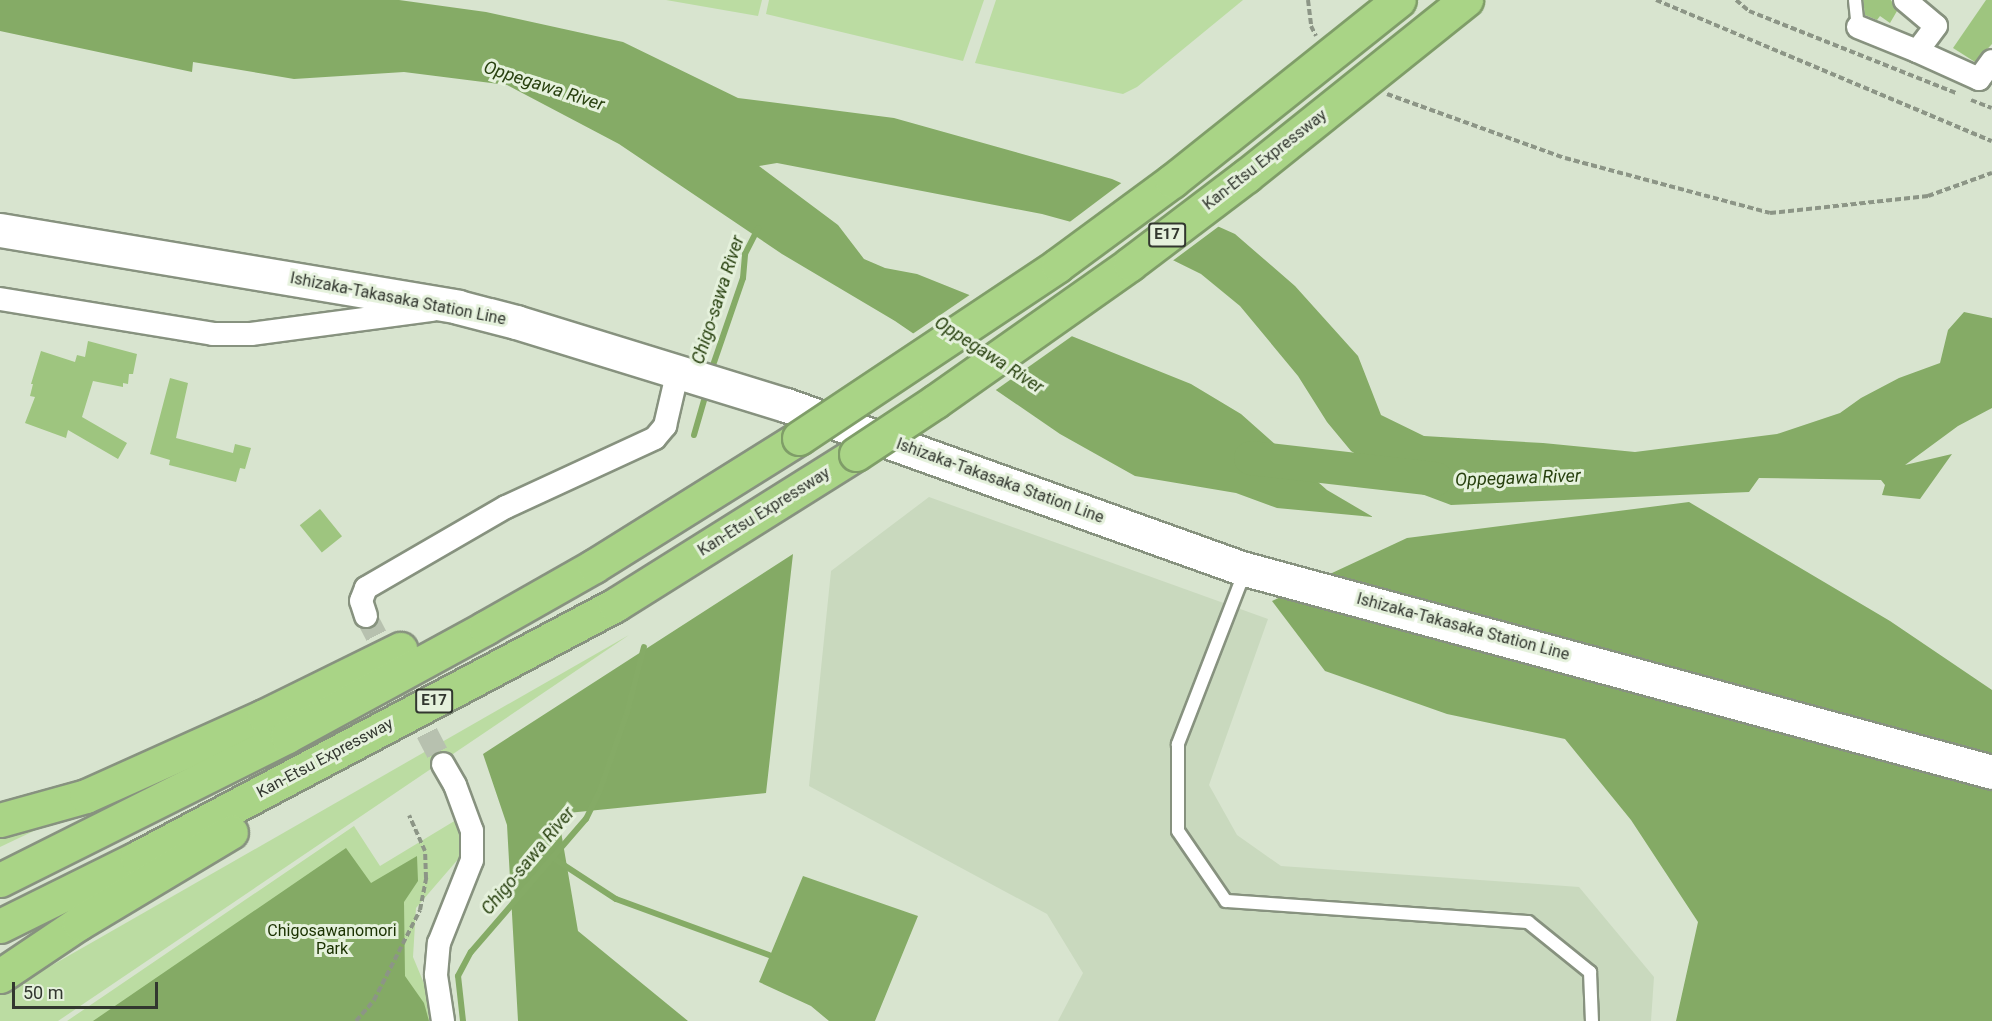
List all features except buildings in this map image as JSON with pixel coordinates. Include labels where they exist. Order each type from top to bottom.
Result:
[{"type":"highway","name":"E17","points":[[0,880],[181,791],[381,685],[594,566],[759,464],[1058,265],[1172,181],[1399,0]]},
{"type":"highway","name":"Kan-Etsu Expressway","points":[[0,926],[137,858],[615,605],[856,454],[936,401],[1148,250],[1246,176],[1466,0]]},
{"type":"highway","points":[[0,820],[86,796],[264,716],[420,638],[619,525],[759,464]]},
{"type":"highway","points":[[0,976],[79,923],[615,605]]},
{"type":"main road","name":"Ishizaka-Takasaka Station Line","points":[[0,231],[458,307],[699,377],[1245,569],[1992,772]]},
{"type":"street","points":[[1905,0],[1936,26],[1917,51]]},
{"type":"street","points":[[1858,27],[1983,82]]},
{"type":"street","points":[[0,299],[213,334],[251,334],[458,307]]},
{"type":"street","points":[[366,616],[361,601],[366,588],[506,507],[655,438],[699,377]]},
{"type":"street","points":[[443,764],[455,785],[472,831],[472,860],[439,943],[436,975],[443,1021]]},
{"type":"lane","points":[[1855,0],[1858,27]]},
{"type":"lane","points":[[1245,569],[1178,744],[1178,831],[1226,901],[1528,922],[1590,972],[1592,1021]]},
{"type":"path","points":[[1308,0],[1311,26],[1322,46]]},
{"type":"path","points":[[1656,0],[1992,141]]},
{"type":"path","points":[[1737,0],[1749,11],[1959,95]]},
{"type":"path","points":[[1983,82],[1992,108]]},
{"type":"path","points":[[1381,92],[1565,158],[1770,213],[1928,196],[1992,173]]},
{"type":"path","points":[[356,1021],[374,1000],[420,910],[426,878],[425,851],[409,815]]},
{"type":"shaded area","points":[[929,497],[1268,619],[1209,785],[1237,835],[1281,866],[1579,887],[1654,977],[1651,1021],[1058,1021],[1083,973],[1047,914],[809,786],[831,571]]},
{"type":"green space","points":[[666,0],[762,0],[758,16]]},
{"type":"green space","points":[[769,0],[984,0],[963,61],[766,14]]},
{"type":"green space","points":[[996,0],[1243,0],[1137,87],[1123,94],[975,63]]},
{"type":"green space","points":[[1689,502],[1890,621],[1992,690],[1992,1021],[1676,1021],[1698,922],[1631,820],[1565,739],[1447,714],[1325,671],[1272,601],[1407,538]]},
{"type":"green space","points":[[793,554],[766,793],[558,814],[578,931],[688,1021],[518,1021],[507,825],[483,754]]},
{"type":"green space","points":[[629,635],[58,1021],[0,1021],[0,995]]},
{"type":"green space","points":[[76,811],[0,847],[0,835]]},
{"type":"green space","name":"Chigosawanomori Park","points":[[457,813],[466,850],[416,908],[413,957],[428,993],[435,1021],[67,1021],[354,826],[380,866],[456,820]]},
{"type":"green space","name":"Chigosawanomori Park","points":[[346,848],[371,883],[417,856],[418,881],[404,902],[405,976],[424,1003],[429,1021],[93,1021]]},
{"type":"water","points":[[0,0],[399,0],[486,12],[623,42],[738,98],[894,118],[1112,179],[1235,234],[1295,286],[1358,356],[1381,415],[1424,436],[1543,443],[1635,452],[1777,434],[1840,413],[1861,398],[1899,378],[1940,363],[1948,330],[1964,312],[1992,318],[1992,408],[1958,426],[1905,465],[1952,454],[1920,499],[1882,495],[1885,485],[1881,480],[1759,478],[1749,492],[1451,505],[1419,493],[1351,451],[1327,422],[1298,376],[1240,306],[1201,274],[1126,237],[1042,214],[777,163],[759,166],[838,225],[864,259],[885,268],[917,274],[1191,384],[1241,414],[1327,490],[1373,517],[1277,508],[1236,493],[1135,476],[1060,434],[895,321],[782,254],[619,144],[507,85],[404,72],[294,79],[193,62],[192,72],[0,31]]},
{"type":"water","points":[[803,876],[918,916],[875,1021],[829,1021],[811,1006],[759,982]]},
{"type":"pier","points":[[1124,181],[1222,224],[1171,262],[1125,240],[1067,224]]},
{"type":"pier","points":[[974,292],[1075,334],[993,392],[911,335]]},
{"type":"waterway","name":"Chigo-sawa River","points":[[711,371],[743,278],[745,254],[758,228]]},
{"type":"waterway","name":"Chigo-sawa River","points":[[694,435],[707,390]]},
{"type":"waterway","name":"Oppegawa River","points":[[1251,458],[1436,479]]},
{"type":"waterway","name":"Chigo-sawa River","points":[[463,1021],[458,976],[471,952],[586,819],[600,790],[627,713],[644,647]]},
{"type":"waterway","points":[[553,858],[616,899],[769,955]]},
{"type":"tunnel","points":[[366,616],[443,764]]}]
